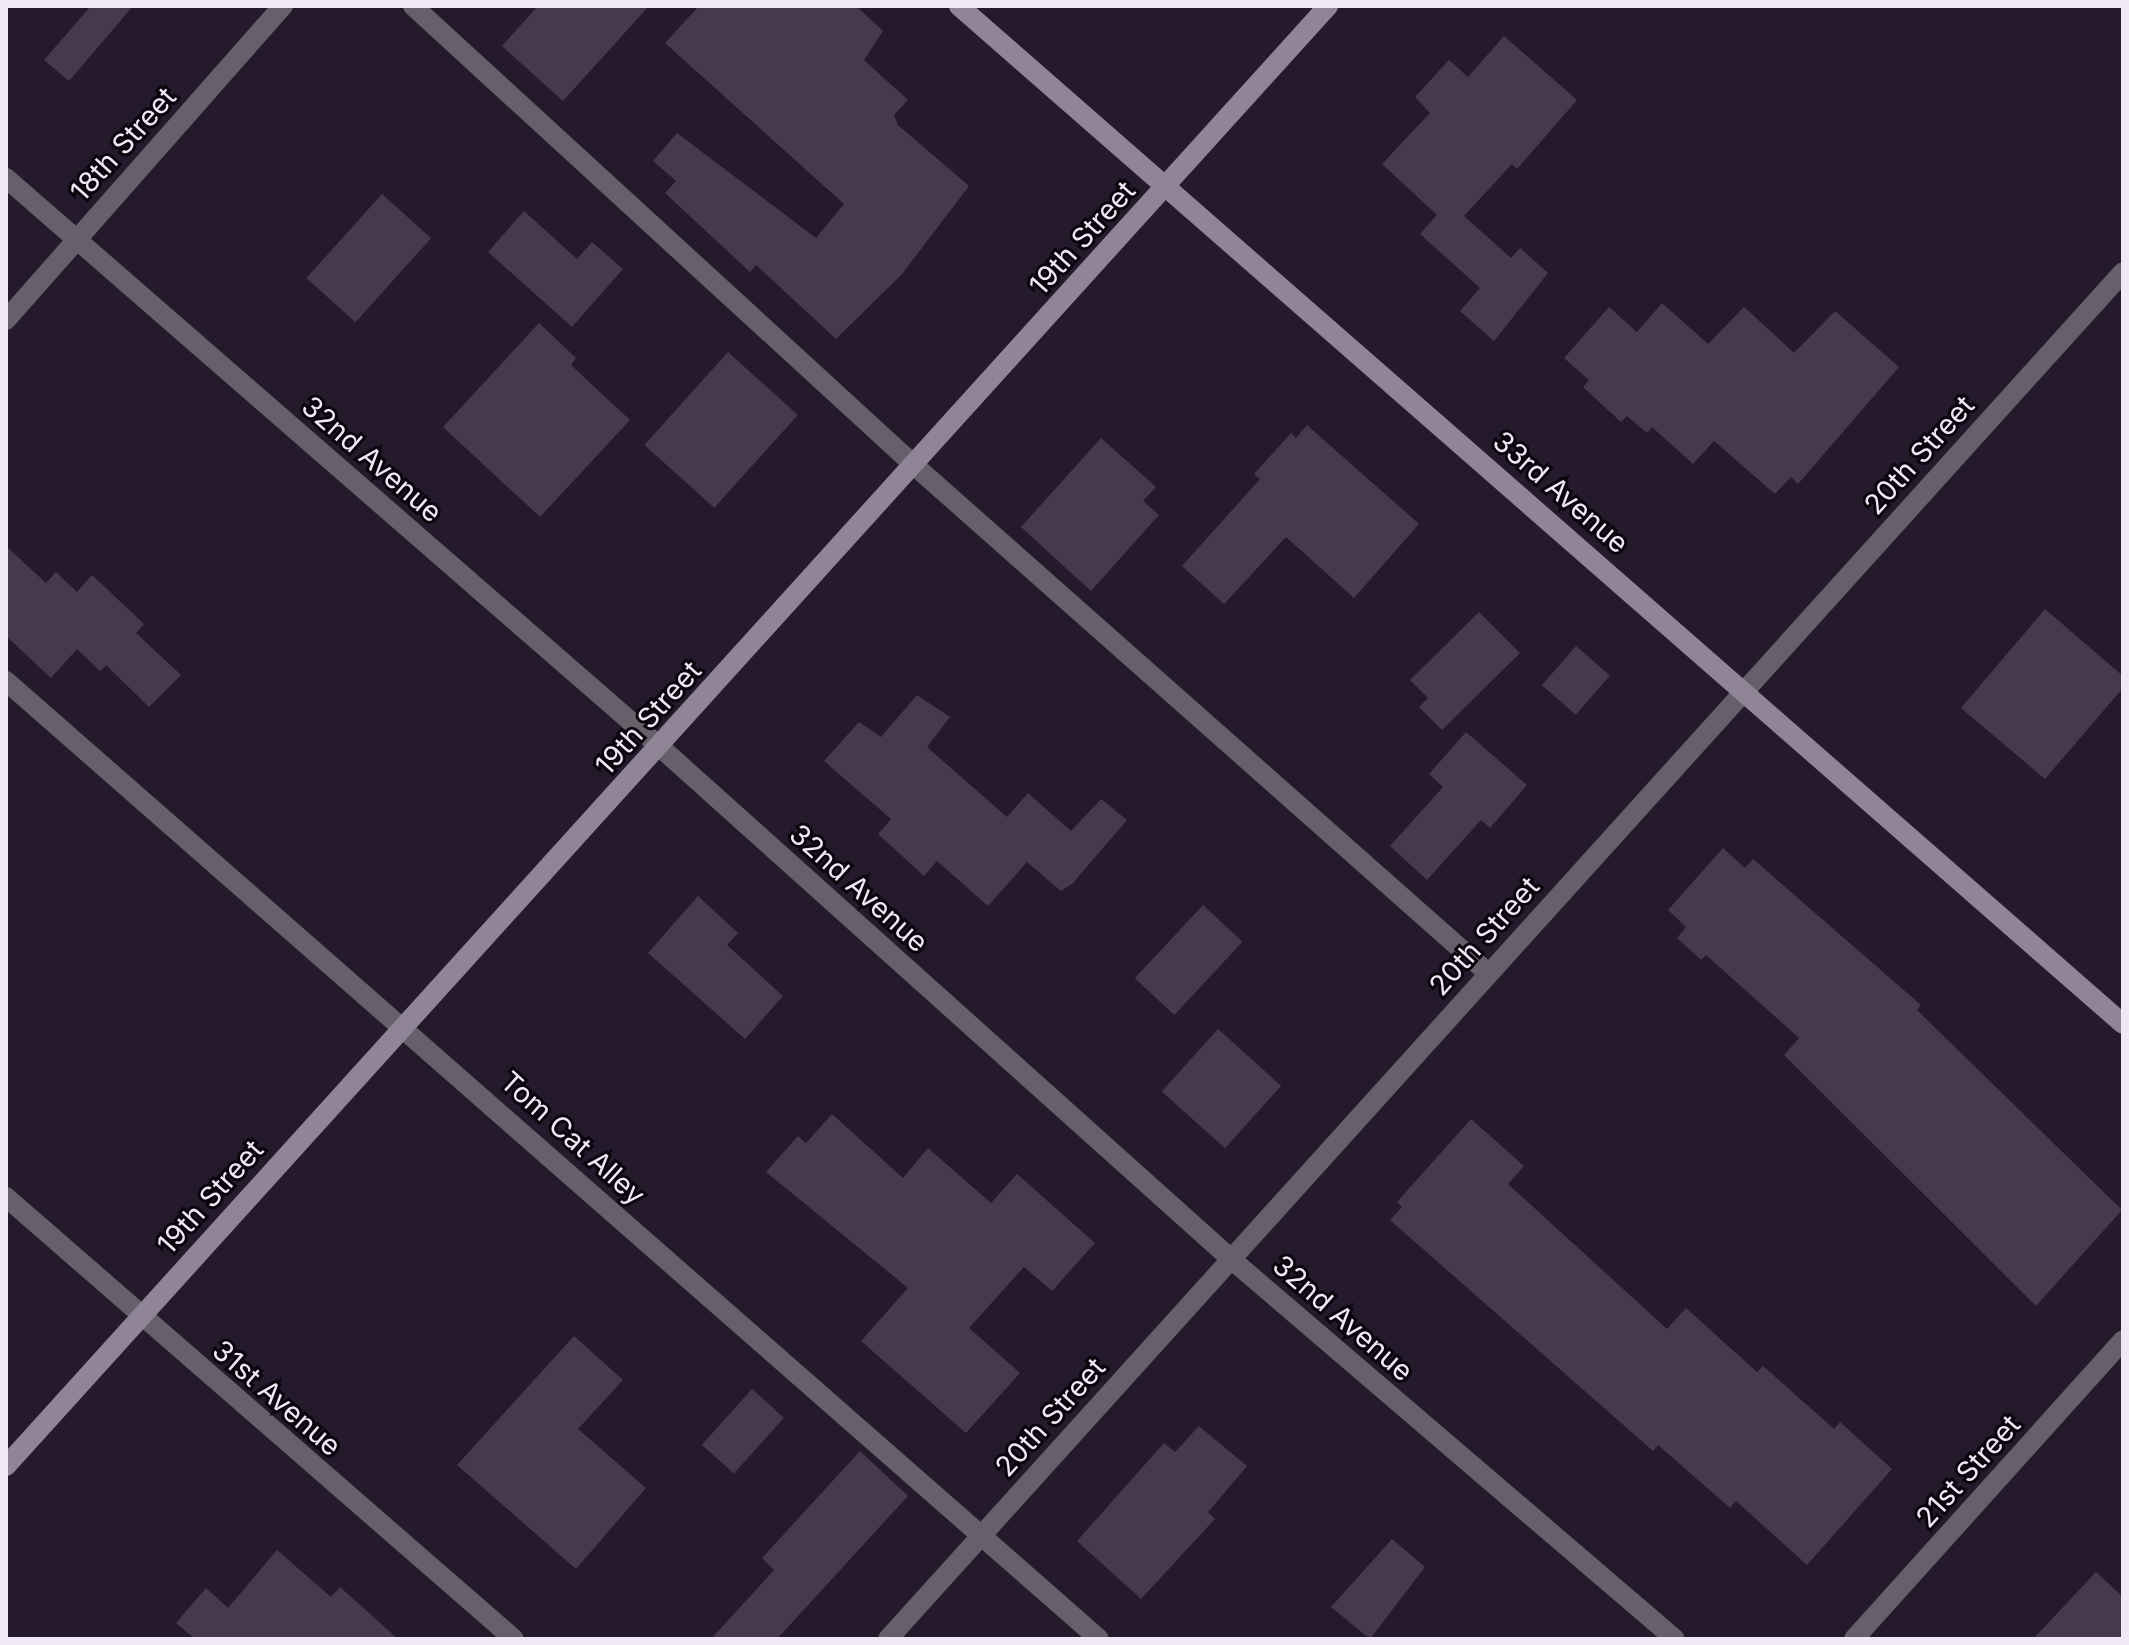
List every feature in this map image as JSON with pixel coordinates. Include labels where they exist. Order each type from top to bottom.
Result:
[{"type":"street","name":"18th Street","points":[[6,320],[283,6]]},
{"type":"street","points":[[413,6],[915,466],[1488,973]]},
{"type":"street","name":"33rd Avenue","points":[[959,6],[1745,689],[2123,1024]]},
{"type":"street","name":"19th Street","points":[[6,1466],[403,1025],[915,466],[1328,6]]},
{"type":"street","name":"32nd Avenue","points":[[6,178],[660,747],[1231,1259],[1675,1639]]},
{"type":"street","name":"20th Street","points":[[888,1639],[2123,272]]},
{"type":"street","name":"Tom Cat Alley","points":[[6,681],[403,1025],[1099,1639]]},
{"type":"street","name":"31st Avenue","points":[[6,1197],[139,1317],[514,1639]]},
{"type":"street","name":"21st Street","points":[[1854,1639],[2123,1340]]},
{"type":"building","points":[[91,6],[133,6],[69,81],[44,60]]},
{"type":"building","points":[[538,6],[649,6],[563,101],[502,46]]},
{"type":"building","points":[[699,6],[856,6],[883,31],[864,60],[908,100],[894,115],[898,125],[969,186],[902,274],[836,339],[756,265],[750,272],[665,193],[676,181],[653,161],[677,133],[816,238],[844,204],[665,43]]},
{"type":"building","points":[[1504,36],[1577,100],[1517,169],[1512,164],[1464,216],[1511,258],[1520,248],[1548,273],[1494,341],[1460,311],[1480,288],[1420,234],[1437,215],[1382,164],[1430,113],[1415,97],[1449,60],[1468,77]]},
{"type":"building","points":[[382,194],[431,238],[355,322],[306,278]]},
{"type":"building","points":[[524,211],[577,259],[592,242],[623,269],[572,327],[488,252]]},
{"type":"building","points":[[1662,303],[1708,344],[1744,307],[1794,353],[1835,311],[1899,367],[1798,484],[1791,477],[1775,494],[1714,441],[1693,464],[1652,427],[1647,433],[1627,416],[1621,422],[1583,387],[1589,380],[1564,358],[1609,307],[1637,332]]},
{"type":"building","points":[[539,323],[576,358],[571,365],[630,420],[540,517],[443,427]]},
{"type":"building","points":[[728,352],[798,415],[714,508],[644,445]]},
{"type":"building","points":[[1307,425],[1419,524],[1354,598],[1286,537],[1224,604],[1182,566],[1260,479],[1254,474],[1291,433],[1296,438]]},
{"type":"building","points":[[1101,438],[1156,487],[1143,501],[1159,515],[1091,591],[1021,527]]},
{"type":"building","points":[[6,546],[46,583],[56,572],[77,592],[92,575],[144,624],[136,633],[181,675],[149,707],[106,665],[100,671],[77,649],[51,678],[6,636]]},
{"type":"building","points":[[2045,609],[2123,676],[2123,688],[2045,779],[1961,708]]},
{"type":"building","points":[[1479,612],[1520,653],[1442,730],[1419,707],[1428,698],[1410,680]]},
{"type":"building","points":[[1576,646],[1610,676],[1576,715],[1542,685]]},
{"type":"building","points":[[917,695],[950,717],[927,747],[1007,817],[1028,793],[1071,831],[1101,799],[1127,820],[1073,883],[1061,891],[1027,862],[988,906],[937,861],[924,876],[878,834],[891,819],[824,761],[859,722],[881,737]]},
{"type":"building","points":[[1466,732],[1527,785],[1490,828],[1481,820],[1427,880],[1390,846],[1443,787],[1429,774]]},
{"type":"building","points":[[1723,848],[1745,868],[1753,859],[1921,1005],[1917,1010],[2122,1210],[2036,1306],[1784,1055],[1799,1038],[1706,955],[1701,960],[1677,938],[1686,927],[1668,910]]},
{"type":"building","points":[[698,896],[738,933],[727,945],[783,996],[745,1039],[648,953]]},
{"type":"building","points":[[1203,905],[1242,942],[1174,1015],[1135,978]]},
{"type":"building","points":[[1218,1029],[1281,1086],[1225,1148],[1162,1091]]},
{"type":"building","points":[[832,1114],[903,1178],[928,1148],[991,1203],[1017,1174],[1095,1243],[1052,1291],[1024,1267],[969,1328],[1020,1373],[966,1433],[861,1341],[908,1288],[766,1172],[798,1136],[806,1143]]},
{"type":"building","points":[[1471,1119],[1524,1166],[1508,1184],[1667,1329],[1686,1308],[1757,1372],[1763,1366],[1834,1429],[1840,1422],[1892,1469],[1807,1565],[1736,1501],[1730,1508],[1658,1445],[1653,1451],[1390,1220],[1402,1207],[1397,1202]]},
{"type":"building","points":[[574,1336],[623,1380],[578,1429],[646,1488],[576,1569],[457,1465]]},
{"type":"building","points":[[752,1389],[784,1418],[734,1474],[702,1445]]},
{"type":"building","points":[[1199,1426],[1247,1466],[1208,1512],[1215,1519],[1141,1599],[1077,1541],[1164,1443],[1175,1452]]},
{"type":"building","points":[[860,1451],[908,1496],[777,1639],[711,1639],[774,1570],[762,1558]]},
{"type":"building","points":[[1392,1539],[1425,1567],[1370,1639],[1331,1607]]},
{"type":"building","points":[[277,1550],[331,1597],[340,1587],[398,1639],[195,1639],[176,1623],[206,1588],[228,1608]]},
{"type":"building","points":[[2096,1572],[2123,1597],[2123,1639],[2033,1639]]}]
